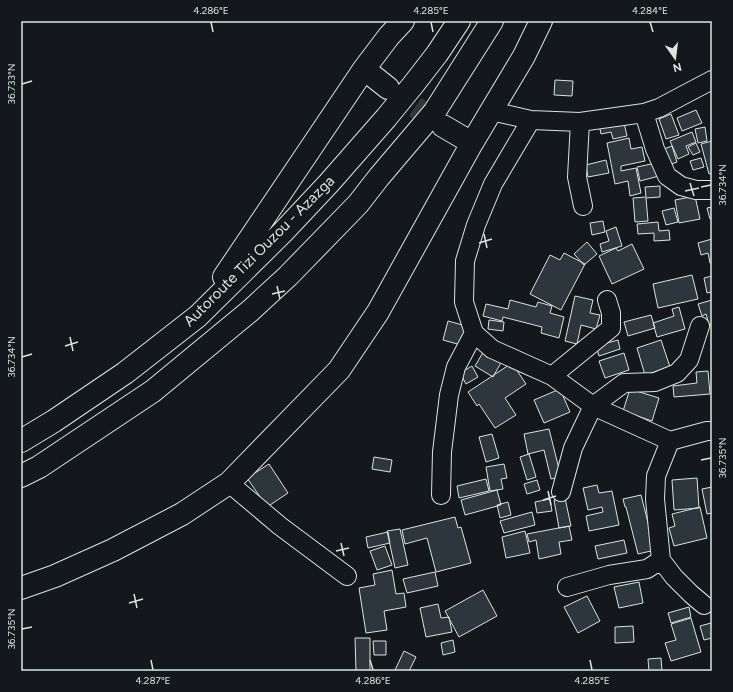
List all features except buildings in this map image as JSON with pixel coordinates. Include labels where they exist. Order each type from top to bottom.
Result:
[{"type":"highway","points":[[198,316],[364,69],[389,36],[403,21]]},
{"type":"highway","name":"Autoroute Tizi Ouzou - Azazga","points":[[21,441],[54,421],[125,373],[198,316],[251,264],[329,183],[413,85],[460,21]]},
{"type":"highway","name":"Autoroute Tizi Ouzou - Azazga","points":[[21,476],[39,467],[153,391],[250,311],[288,276],[358,204],[435,111],[492,21]]},
{"type":"highway","points":[[21,588],[55,576],[114,550],[182,514],[229,483],[339,370],[378,312],[472,143],[524,56],[541,21]]},
{"type":"highway","points":[[364,69],[388,88]]},
{"type":"highway","points":[[442,126],[472,143]]},
{"type":"street","points":[[491,111],[531,120],[580,122],[644,113],[659,108],[712,80]]},
{"type":"street","points":[[644,113],[655,149],[667,176],[681,186],[696,190],[712,190]]},
{"type":"street","points":[[531,120],[493,184],[476,225],[465,261],[464,302],[474,333],[492,349],[552,376],[593,406],[670,441],[712,431]]},
{"type":"street","points":[[580,122],[577,177],[583,206]]},
{"type":"street","points":[[552,376],[611,328],[611,313],[607,300]]},
{"type":"street","points":[[561,492],[573,448],[593,406],[624,383],[655,382],[677,373],[689,360],[700,326]]},
{"type":"street","points":[[441,495],[442,452],[449,395],[456,367],[474,333]]},
{"type":"street","points":[[670,441],[656,476],[655,499],[661,560],[678,581],[704,605]]},
{"type":"street","points":[[229,483],[280,526],[347,576]]},
{"type":"street","points":[[567,587],[608,575],[647,569],[661,560]]},
{"type":"tunnel","points":[[388,88],[443,126]]}]
